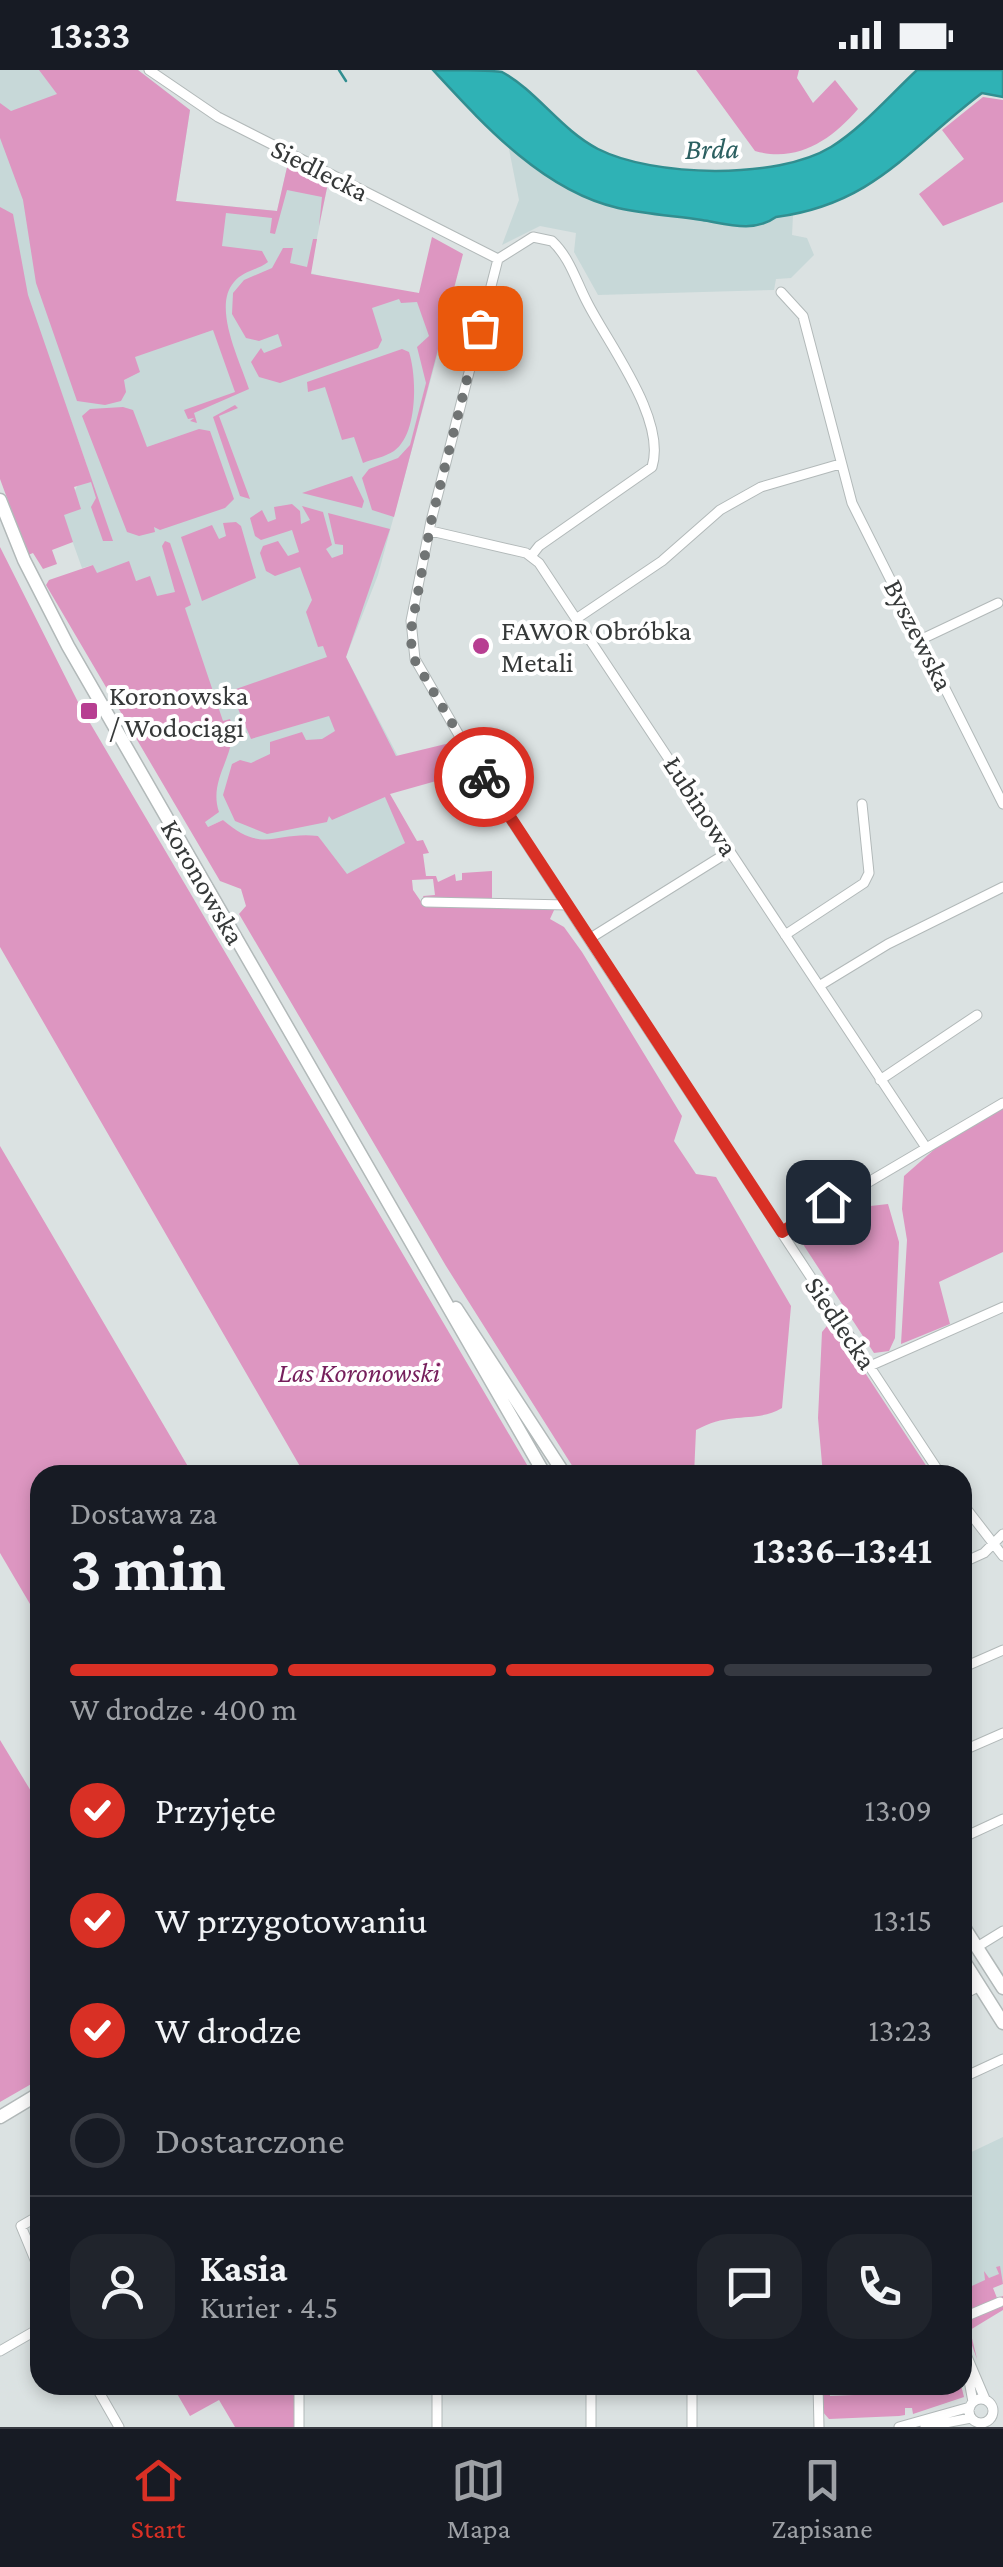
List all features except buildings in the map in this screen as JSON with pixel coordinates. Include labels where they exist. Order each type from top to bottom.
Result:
[{"type":"main road","name":"Koronowska","points":[[0,500],[24,560],[68,646],[539,1465]]},
{"type":"main road","name":"Koronowska","points":[[420,1256],[557,1465]]},
{"type":"main road","points":[[972,1939],[1003,1988]]},
{"type":"main road","points":[[972,1974],[1003,2023]]},
{"type":"main road","points":[[0,2116],[30,2098]]},
{"type":"street","name":"Siedlecka","points":[[149,70],[218,118],[498,258],[411,621],[414,659],[482,774],[935,1465]]},
{"type":"street","points":[[431,531],[532,555],[539,546],[652,467],[654,452],[646,416],[562,253],[548,239],[533,236],[498,258]]},
{"type":"street","name":"Byszewska","points":[[781,292],[803,316],[852,503],[1003,804]]},
{"type":"street","points":[[576,620],[662,561],[720,510],[762,487],[840,464]]},
{"type":"street","name":"Łubinowa","points":[[532,555],[925,1146]]},
{"type":"street","points":[[922,639],[998,603]]},
{"type":"street","points":[[785,935],[864,883],[869,874],[862,804]]},
{"type":"street","points":[[589,939],[730,850]]},
{"type":"street","points":[[819,986],[888,944],[1003,888]]},
{"type":"street","points":[[426,902],[568,905]]},
{"type":"street","points":[[880,1080],[977,1016]]},
{"type":"street","points":[[782,1232],[1003,1103]]},
{"type":"street","points":[[870,1366],[1003,1307]]},
{"type":"street","points":[[972,1516],[1003,1556]]},
{"type":"street","points":[[972,1557],[1003,1534]]},
{"type":"street","points":[[972,1664],[1003,1650]]},
{"type":"street","points":[[972,1747],[1003,1733]]},
{"type":"street","points":[[972,1833],[1003,1819]]},
{"type":"street","points":[[977,1947],[1003,1931]]},
{"type":"street","points":[[972,1990],[980,1986]]},
{"type":"street","points":[[972,2073],[1003,2059]]},
{"type":"street","points":[[30,2221],[21,2226],[30,2248]]},
{"type":"street","points":[[972,2314],[1000,2302]]},
{"type":"street","points":[[0,2350],[30,2334]]},
{"type":"street","points":[[972,2368],[991,2420]]},
{"type":"street","points":[[922,2427],[974,2415],[985,2399],[1002,2394]]},
{"type":"street","points":[[100,2395],[118,2427]]},
{"type":"street","points":[[299,2427],[300,2395]]},
{"type":"street","points":[[437,2395],[437,2427]]},
{"type":"street","points":[[590,2395],[590,2427]]},
{"type":"street","points":[[692,2395],[692,2427]]},
{"type":"street","points":[[818,2395],[819,2427]]},
{"type":"street","points":[[991,2420],[1003,2404]]},
{"type":"street","points":[[899,2427],[974,2415],[991,2420]]},
{"type":"shaded area","points":[[0,70],[138,70],[190,110],[176,201],[277,211],[288,163],[328,183],[310,273],[450,308],[378,575],[346,657],[413,785],[385,793],[407,842],[350,874],[343,874],[318,836],[262,842],[238,833],[223,820],[208,827],[200,814],[150,577],[136,581],[96,573],[93,565],[82,568],[63,515],[87,466],[32,310],[0,242]]},
{"type":"shaded area","points":[[508,144],[576,193],[616,208],[726,224],[793,215],[792,235],[807,238],[814,255],[791,278],[776,279],[774,290],[598,295],[574,252],[576,233],[540,226],[502,245],[519,200]]},
{"type":"shaded area","points":[[1003,2137],[1003,2282],[972,2294],[972,2152]]},
{"type":"green space","points":[[39,70],[138,70],[190,110],[176,201],[277,211],[288,163],[328,183],[319,226],[322,197],[287,190],[275,234],[270,233],[272,218],[226,213],[222,246],[262,251],[268,262],[234,282],[226,305],[230,334],[249,389],[194,413],[197,423],[190,421],[194,418],[188,419],[184,410],[235,392],[213,330],[135,357],[140,372],[124,380],[126,392],[121,401],[105,405],[77,401],[36,283],[23,200],[0,138],[0,103],[11,111],[57,94]]},
{"type":"green space","points":[[696,70],[799,70],[797,78],[813,103],[835,80],[858,109],[837,130],[812,146],[785,154],[755,151]]},
{"type":"green space","points":[[983,97],[1003,100],[1003,202],[943,226],[919,194],[964,159],[942,130]]},
{"type":"green space","points":[[0,207],[13,214],[28,295],[113,541],[103,541],[91,507],[96,498],[91,482],[74,487],[81,509],[64,515],[73,542],[52,550],[57,564],[43,569],[33,553],[28,555],[0,479]]},
{"type":"green space","points":[[432,237],[463,254],[394,517],[372,510],[362,478],[369,469],[398,458],[410,445],[426,383],[417,347],[429,336],[417,302],[401,303],[399,299],[372,308],[382,340],[378,348],[280,383],[259,377],[251,362],[261,348],[264,353],[282,346],[278,334],[259,341],[246,338],[232,314],[233,293],[244,280],[272,268],[283,248],[293,248],[290,263],[307,267],[313,239],[317,239],[311,274],[419,293]]},
{"type":"green space","points":[[402,349],[409,352],[413,376],[408,432],[394,451],[363,463],[354,437],[342,440],[325,387],[308,392],[307,382]]},
{"type":"green space","points":[[235,405],[238,408],[219,416],[250,499],[240,496],[213,417]]},
{"type":"green space","points":[[90,409],[133,410],[147,447],[199,429],[210,431],[234,499],[225,508],[160,530],[154,527],[155,532],[139,536],[127,532],[82,416]]},
{"type":"green space","points":[[352,476],[364,501],[362,508],[302,493]]},
{"type":"green space","points":[[292,504],[300,511],[301,524],[310,520],[302,506],[323,512],[332,545],[326,549],[332,558],[343,554],[343,545],[335,544],[328,513],[390,529],[346,657],[396,756],[454,742],[466,760],[461,774],[390,794],[417,841],[423,840],[429,853],[423,854],[426,876],[436,876],[438,882],[455,874],[456,881],[462,880],[462,873],[492,871],[492,900],[425,900],[423,896],[435,895],[433,879],[412,880],[413,890],[422,903],[555,908],[550,919],[564,927],[582,952],[682,1116],[674,1141],[696,1174],[716,1177],[791,1306],[782,1408],[762,1415],[721,1420],[696,1430],[694,1465],[572,1465],[446,1266],[239,914],[246,906],[241,889],[220,881],[46,585],[49,580],[93,565],[97,573],[129,561],[136,581],[150,576],[157,596],[175,592],[162,546],[165,541],[170,543],[191,605],[185,608],[223,721],[230,719],[232,731],[217,787],[219,812],[205,822],[208,827],[223,820],[237,831],[259,839],[318,836],[347,874],[405,843],[385,797],[332,820],[329,816],[327,822],[267,834],[235,821],[223,795],[232,764],[240,760],[251,763],[270,754],[270,742],[302,732],[306,740],[322,739],[335,731],[329,716],[251,739],[233,697],[236,689],[327,657],[323,646],[318,647],[306,612],[312,600],[300,567],[275,576],[266,571],[260,553],[263,546],[278,541],[288,556],[299,552],[292,530],[261,540],[255,536],[250,518],[262,510],[268,522],[276,519],[274,507]]},
{"type":"green space","points":[[236,522],[241,526],[256,578],[202,601],[181,537],[212,525],[219,539],[226,536],[223,523]]},
{"type":"green space","name":"Las Koronowski","points":[[0,547],[80,706],[527,1465],[299,1465],[0,947]]},
{"type":"green space","points":[[1003,1108],[1003,1252],[939,1282],[950,1324],[901,1344],[907,1240],[902,1209],[904,1176],[937,1147]]},
{"type":"green space","points":[[0,1146],[187,1465],[30,1465],[30,1604],[0,1553]]},
{"type":"green space","points":[[888,1204],[899,1242],[895,1338],[889,1351],[874,1353],[797,1235],[853,1208]]},
{"type":"green space","points":[[831,1321],[926,1465],[822,1465],[818,1418],[822,1332]]},
{"type":"green space","points":[[0,1740],[30,1790],[30,2085],[0,2102]]},
{"type":"green space","points":[[1000,2266],[1003,2284],[993,2288],[997,2298],[1003,2296],[1003,2310],[972,2329],[972,2286],[985,2280],[984,2271],[989,2278],[999,2274],[996,2267]]},
{"type":"green space","points":[[178,2395],[294,2395],[294,2427],[235,2427],[219,2400],[190,2416]]},
{"type":"green space","points":[[823,2395],[964,2397],[913,2414],[912,2408],[905,2408],[905,2415],[899,2416],[829,2419],[822,2411]]},
{"type":"water","points":[[433,70],[502,72],[527,89],[572,132],[598,149],[650,165],[715,171],[780,165],[831,147],[876,111],[917,70],[1003,70],[1003,97],[982,93],[888,171],[839,200],[759,225],[740,226],[618,208],[564,187],[516,153]]},
{"type":"waterway","points":[[339,70],[346,81]]},
{"type":"way so far","points":[[480,328],[431,522],[410,636],[414,659],[484,777]]},
{"type":"place","name":"FAWOR Obróbka Metali","points":[[481,646]]},
{"type":"place","name":"Koronowska / Wodociągi","points":[[89,711]]},
{"type":"route","points":[[484,777],[782,1232],[828,1202]]},
{"type":"water label","name":"Brda","points":[[712,148]]}]
